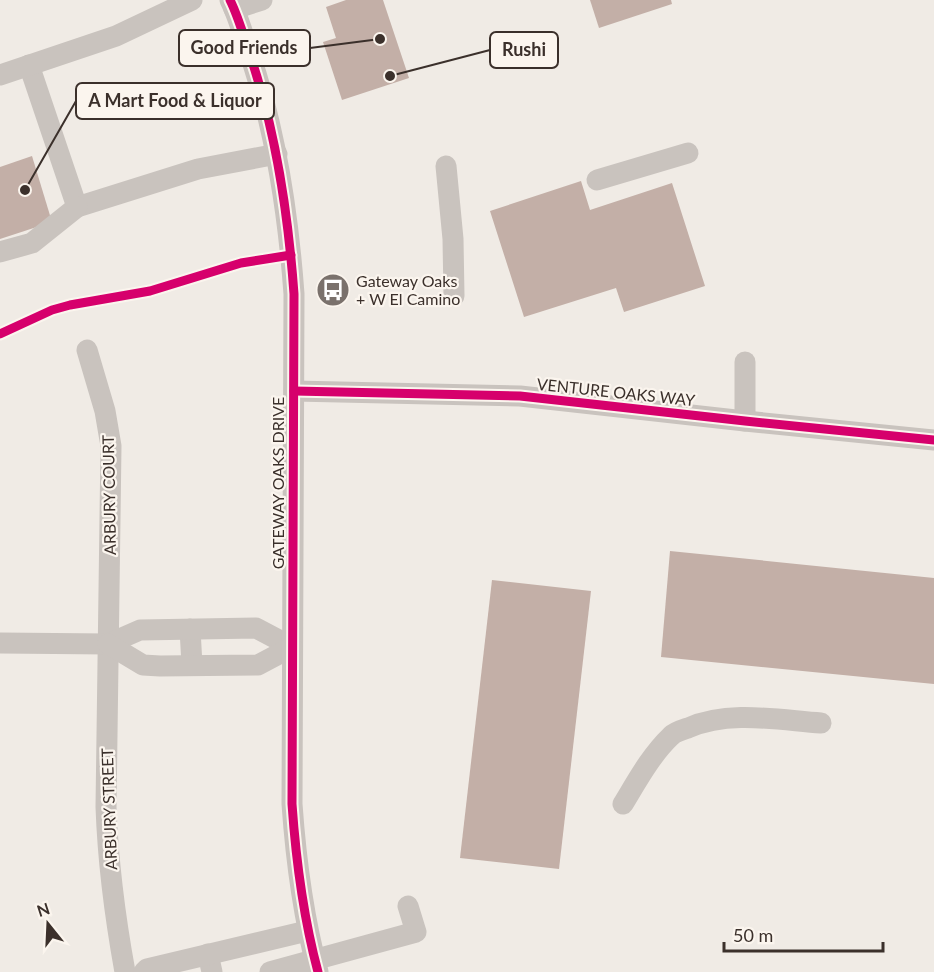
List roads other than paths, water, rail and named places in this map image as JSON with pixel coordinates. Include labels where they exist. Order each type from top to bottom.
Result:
[{"type":"street","points":[[0,75],[116,36],[192,0]]},
{"type":"street","points":[[232,4],[262,0]]},
{"type":"street","name":"GATEWAY OAKS DRIVE","points":[[232,4],[255,68],[277,154],[290,237],[294,391],[292,804],[297,875],[307,931],[317,966]]},
{"type":"street","points":[[29,65],[78,207]]},
{"type":"street","points":[[597,180],[688,153]]},
{"type":"street","points":[[0,252],[32,243],[78,207],[198,169],[277,154]]},
{"type":"street","points":[[446,166],[453,238],[454,296]]},
{"type":"street","name":"ARBURY COURT","points":[[87,350],[105,411],[111,446],[108,644]]},
{"type":"street","points":[[745,362],[745,421]]},
{"type":"street","name":"VENTURE OAKS WAY","points":[[294,391],[520,396],[934,440]]},
{"type":"street","points":[[0,643],[108,644],[140,630],[256,628],[292,647]]},
{"type":"street","points":[[190,629],[192,665]]},
{"type":"street","points":[[108,644],[142,665],[258,665],[292,647]]},
{"type":"street","name":"ARBURY STREET","points":[[108,644],[106,807],[108,852],[114,912],[125,972]]},
{"type":"street","points":[[623,804],[650,762],[673,734],[709,721],[741,717],[821,723]]},
{"type":"street","points":[[270,972],[317,966],[416,932],[408,906]]},
{"type":"street","points":[[144,972],[147,969],[210,963],[307,931]]},
{"type":"place","name":"Good Friends","points":[[380,39]]},
{"type":"place","name":"Rushi","points":[[390,76]]},
{"type":"place","name":"A Mart Food & Liquor","points":[[25,190]]},
{"type":"place","name":"Gateway Oaks + W El Camino","points":[[333,290]]}]
